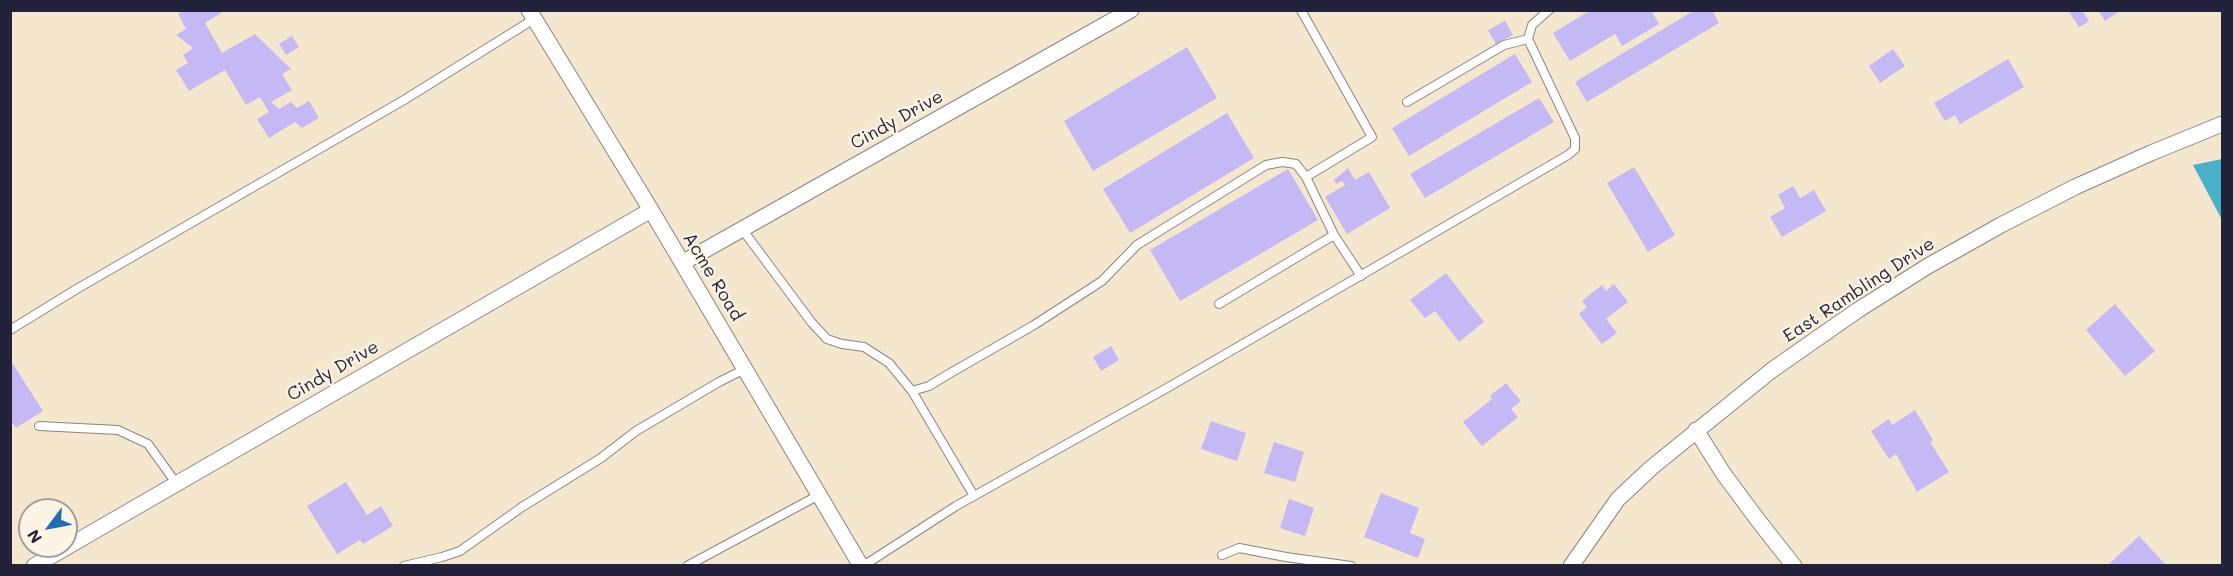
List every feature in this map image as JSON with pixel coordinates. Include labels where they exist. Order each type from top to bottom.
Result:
[{"type":"street","name":"Cindy Drive","points":[[682,263],[1131,10]]},
{"type":"street","name":"Acme Road","points":[[531,15],[651,210],[862,566]]},
{"type":"street","name":"East Rambling Drive","points":[[1571,566],[1618,499],[1696,430],[1772,370],[1858,310],[2001,225],[2075,187],[2223,124]]},
{"type":"street","name":"Cindy Drive","points":[[34,566],[651,210]]},
{"type":"street","points":[[1696,430],[1756,519],[1794,566]]},
{"type":"lane","points":[[1301,10],[1372,137],[1306,177]]},
{"type":"lane","points":[[862,566],[974,496],[1361,276],[1568,155],[1575,148],[1575,138],[1528,39],[1532,25],[1549,10]]},
{"type":"lane","points":[[10,330],[414,94],[531,15]]},
{"type":"lane","points":[[1407,102],[1504,45],[1528,39]]},
{"type":"lane","points":[[912,391],[938,381],[1073,300],[1102,281],[1137,245],[1266,165],[1282,162],[1296,165],[1306,177],[1334,234],[1361,276]]},
{"type":"lane","points":[[742,229],[812,323],[827,339],[842,345],[864,346],[890,363],[912,391],[974,496]]},
{"type":"lane","points":[[1219,304],[1334,234]]},
{"type":"lane","points":[[404,566],[460,551],[522,507],[601,458],[636,431],[745,369]]},
{"type":"lane","points":[[39,426],[118,430],[148,444],[176,483]]},
{"type":"lane","points":[[687,566],[819,495]]},
{"type":"lane","points":[[1222,555],[1239,548],[1351,566]]},
{"type":"water","points":[[2222,159],[2222,220],[2193,165]]},
{"type":"building","points":[[184,10],[219,10],[221,13],[205,23],[222,53],[255,34],[291,69],[282,74],[292,90],[271,102],[279,109],[291,102],[297,108],[309,101],[319,118],[302,128],[295,122],[269,138],[257,119],[269,112],[260,97],[246,105],[225,70],[189,91],[176,70],[188,63],[183,55],[193,48],[176,35],[186,29],[178,14]]},
{"type":"building","points":[[1591,10],[1655,10],[1652,12],[1659,24],[1622,46],[1615,34],[1570,61],[1553,33]]},
{"type":"building","points":[[1695,10],[1712,10],[1719,23],[1587,102],[1575,82]]},
{"type":"building","points":[[2068,10],[2082,10],[2089,21],[2079,27]]},
{"type":"building","points":[[2098,10],[2121,10],[2105,21]]},
{"type":"building","points":[[1505,21],[1513,35],[1496,44],[1488,30]]},
{"type":"building","points":[[292,36],[299,47],[286,55],[279,44]]},
{"type":"building","points":[[1187,47],[1217,98],[1093,171],[1064,121]]},
{"type":"building","points":[[1893,49],[1905,66],[1880,83],[1869,66]]},
{"type":"building","points":[[1515,54],[1532,82],[1409,156],[1392,128]]},
{"type":"building","points":[[2008,59],[2024,87],[1960,124],[1955,115],[1945,121],[1934,103]]},
{"type":"building","points":[[1539,98],[1554,122],[1425,198],[1410,174]]},
{"type":"building","points":[[1227,113],[1254,158],[1130,233],[1103,189]]},
{"type":"building","points":[[1634,167],[1675,235],[1648,252],[1607,183]]},
{"type":"building","points":[[1348,168],[1355,180],[1369,172],[1390,208],[1347,234],[1325,197],[1345,185],[1342,181],[1336,184],[1334,180]]},
{"type":"building","points":[[1288,169],[1318,220],[1180,301],[1150,250]]},
{"type":"building","points":[[1793,186],[1800,198],[1814,190],[1826,211],[1782,237],[1770,217],[1785,208],[1778,195]]},
{"type":"building","points":[[1446,273],[1484,322],[1459,342],[1435,311],[1425,318],[1410,300]]},
{"type":"building","points":[[1614,284],[1628,302],[1606,319],[1617,333],[1602,344],[1579,314],[1587,307],[1582,301],[1602,285],[1606,291]]},
{"type":"building","points":[[2115,304],[2155,351],[2125,376],[2086,330]]},
{"type":"building","points":[[1111,346],[1119,360],[1101,371],[1093,357]]},
{"type":"building","points":[[13,364],[43,411],[16,428],[10,420],[10,365]]},
{"type":"building","points":[[1506,383],[1521,401],[1511,409],[1518,417],[1482,446],[1463,422],[1492,399],[1490,396]]},
{"type":"building","points":[[1915,410],[1933,440],[1930,442],[1949,472],[1917,492],[1896,454],[1889,459],[1871,431],[1889,419],[1892,425]]},
{"type":"building","points":[[1211,421],[1246,433],[1237,461],[1201,449]]},
{"type":"building","points":[[1274,442],[1304,452],[1295,482],[1264,473]]},
{"type":"building","points":[[346,482],[367,515],[381,506],[393,526],[363,544],[360,540],[337,554],[307,506]]},
{"type":"building","points":[[1381,493],[1419,508],[1410,533],[1425,539],[1418,558],[1364,537]]},
{"type":"building","points":[[1289,499],[1314,508],[1305,536],[1280,528]]},
{"type":"building","points":[[2139,536],[2167,566],[2110,566],[2109,564]]}]
